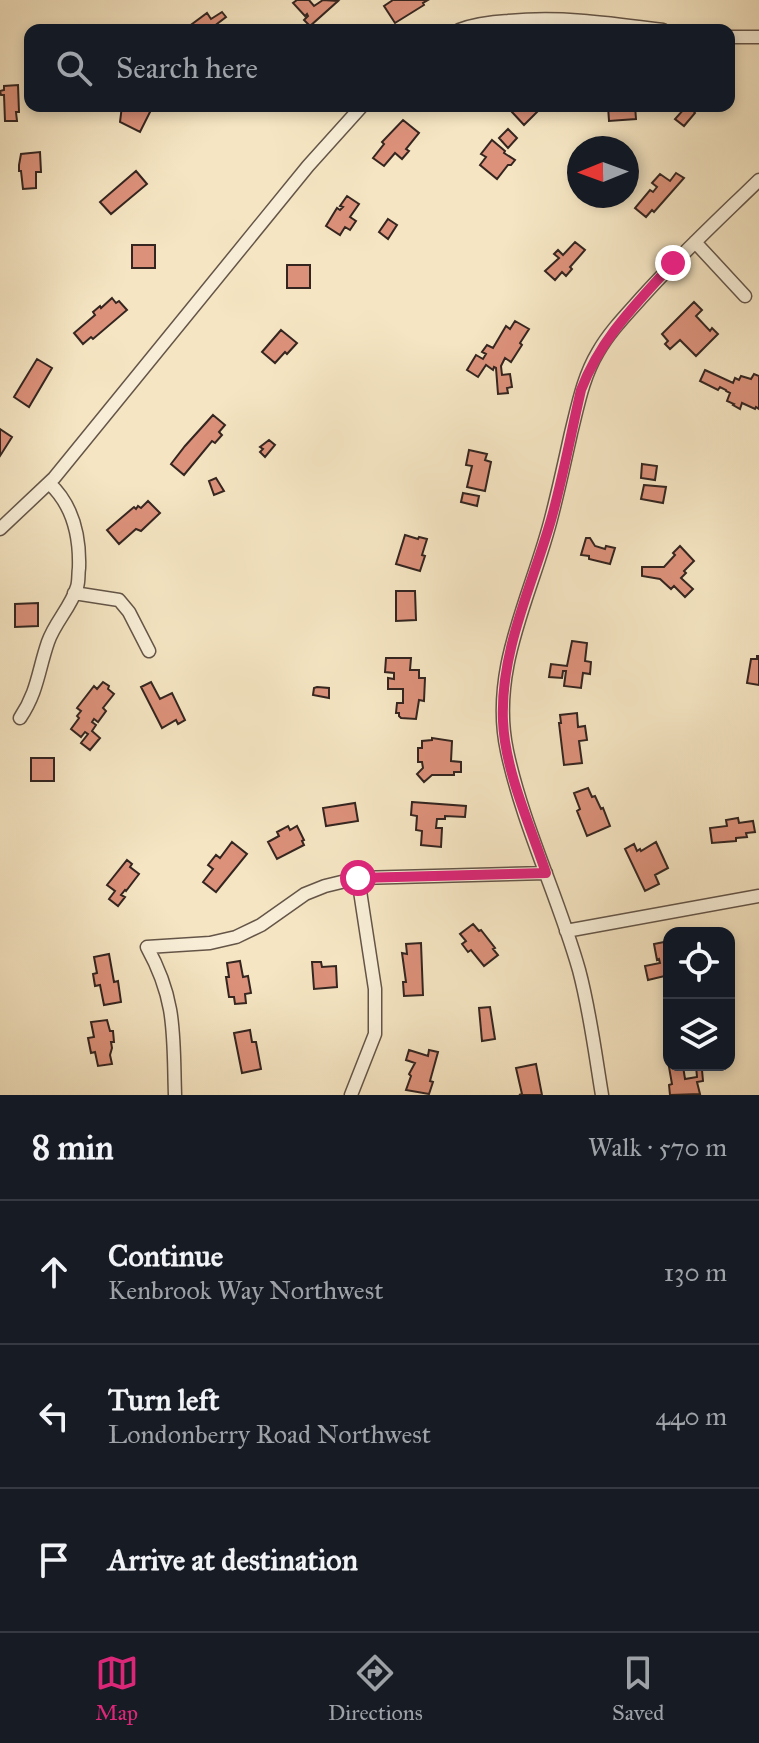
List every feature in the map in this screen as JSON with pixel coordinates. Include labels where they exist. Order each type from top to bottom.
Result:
[{"type":"street","points":[[478,24],[542,18],[612,24]]},
{"type":"street","points":[[735,37],[759,37]]},
{"type":"street","points":[[0,529],[49,483],[308,166],[357,112]]},
{"type":"street","points":[[602,1095],[578,968],[507,751],[503,694],[514,636],[551,519],[588,371],[623,318],[759,180]]},
{"type":"street","points":[[695,242],[745,296]]},
{"type":"street","points":[[20,718],[31,702],[49,639],[70,606],[78,586],[79,540],[61,494],[49,483]]},
{"type":"street","points":[[74,593],[119,600],[134,620],[149,651]]},
{"type":"street","points":[[175,1095],[170,1001],[147,947],[210,943],[236,937],[261,925],[305,894],[358,878],[546,873]]},
{"type":"street","points":[[351,1095],[375,1034],[375,989],[358,878]]},
{"type":"street","points":[[566,931],[759,896]]},
{"type":"building","points":[[309,0],[314,6],[323,0],[338,1],[312,24],[304,20],[307,14],[305,16],[293,3]]},
{"type":"building","points":[[393,0],[428,0],[395,23],[384,6]]},
{"type":"building","points":[[222,12],[226,17],[217,24],[192,24],[207,13],[211,19]]},
{"type":"building","points":[[18,85],[17,121],[5,121],[4,95],[0,91],[4,90],[4,86]]},
{"type":"building","points":[[121,112],[150,112],[140,132],[120,122]]},
{"type":"building","points":[[512,112],[537,112],[524,125]]},
{"type":"building","points":[[608,112],[635,112],[636,119],[609,121]]},
{"type":"building","points":[[681,112],[695,113],[684,126],[675,119]]},
{"type":"building","points":[[403,120],[419,133],[402,159],[395,153],[384,166],[373,158],[384,144],[382,142]]},
{"type":"building","points":[[508,129],[517,138],[508,148],[499,138]]},
{"type":"building","points":[[492,140],[515,160],[497,179],[480,165],[486,157],[481,154]]},
{"type":"building","points":[[40,152],[41,172],[36,172],[36,188],[23,189],[19,171],[21,154]]},
{"type":"building","points":[[136,171],[147,184],[111,214],[100,202]]},
{"type":"building","points":[[676,173],[684,178],[654,212],[652,210],[646,217],[635,208],[639,208],[639,203],[650,190],[653,192],[657,187],[652,183],[660,174],[670,181]]},
{"type":"building","points":[[347,196],[359,204],[350,217],[356,221],[350,230],[345,227],[340,235],[326,226],[337,208],[340,210],[343,207],[340,206]]},
{"type":"building","points":[[388,219],[397,225],[388,239],[379,232]]},
{"type":"building","points":[[575,242],[585,250],[566,276],[562,272],[555,280],[545,271],[559,258],[554,254],[558,250],[563,255]]},
{"type":"building","points":[[132,245],[155,245],[155,268],[132,268]]},
{"type":"building","points":[[287,265],[310,265],[310,288],[287,288]]},
{"type":"building","points":[[112,298],[127,310],[83,344],[74,333],[95,315],[93,312]]},
{"type":"building","points":[[694,302],[702,310],[696,316],[710,331],[712,328],[718,334],[696,356],[680,340],[670,349],[662,334]]},
{"type":"building","points":[[515,321],[529,329],[511,362],[505,358],[501,366],[502,375],[510,374],[512,387],[507,388],[508,393],[498,394],[496,368],[493,370],[486,365],[478,377],[467,370],[476,355],[483,359],[486,354],[482,352],[487,345],[493,348],[506,326],[510,329]]},
{"type":"building","points":[[281,330],[297,343],[275,363],[262,352]]},
{"type":"building","points":[[37,359],[52,368],[29,407],[14,397]]},
{"type":"building","points":[[705,370],[733,383],[735,378],[739,380],[741,376],[751,379],[754,374],[759,376],[759,409],[742,403],[740,409],[727,401],[730,393],[726,390],[720,387],[718,390],[700,381]]},
{"type":"building","points":[[213,415],[225,425],[219,432],[222,435],[215,443],[212,441],[184,475],[171,464]]},
{"type":"building","points":[[0,429],[12,437],[0,456]]},
{"type":"building","points":[[269,440],[275,445],[265,457],[260,447]]},
{"type":"building","points":[[469,450],[487,454],[485,460],[491,462],[485,491],[467,487],[472,466],[466,465]]},
{"type":"building","points":[[642,464],[657,466],[655,480],[641,478]]},
{"type":"building","points":[[216,478],[224,491],[214,495],[209,481]]},
{"type":"building","points":[[644,485],[666,487],[663,503],[641,499]]},
{"type":"building","points":[[463,493],[479,496],[477,506],[461,502]]},
{"type":"building","points":[[148,501],[160,513],[141,531],[136,529],[119,544],[107,530],[134,507],[141,508]]},
{"type":"building","points":[[405,535],[427,539],[420,571],[396,564]]},
{"type":"building","points":[[586,538],[590,538],[595,546],[615,548],[610,564],[581,555]]},
{"type":"building","points":[[680,546],[694,561],[681,578],[693,589],[685,597],[674,586],[671,589],[660,579],[642,576],[642,567],[664,567]]},
{"type":"building","points":[[396,591],[415,591],[416,620],[396,621]]},
{"type":"building","points":[[38,603],[38,626],[15,627],[15,604]]},
{"type":"building","points":[[572,641],[587,643],[585,661],[591,662],[590,674],[583,673],[581,688],[564,686],[566,671],[563,671],[562,678],[549,677],[551,664],[567,666]]},
{"type":"building","points":[[757,656],[759,685],[747,683],[751,659],[757,659]]},
{"type":"building","points":[[386,658],[411,658],[410,670],[419,670],[419,678],[425,678],[424,701],[419,700],[416,719],[401,718],[396,713],[397,703],[403,703],[403,689],[388,689],[388,678],[394,679],[394,673],[385,672]]},
{"type":"building","points":[[103,682],[114,694],[103,708],[106,711],[98,722],[94,719],[92,722],[96,725],[92,731],[100,738],[90,750],[81,743],[88,734],[85,732],[81,737],[71,729],[81,711],[77,708],[94,686],[97,689]]},
{"type":"building","points":[[151,682],[160,699],[172,693],[185,720],[178,724],[176,720],[162,728],[141,687]]},
{"type":"building","points":[[317,687],[329,688],[329,698],[313,695]]},
{"type":"building","points":[[577,713],[578,727],[585,726],[587,740],[579,741],[582,763],[564,765],[560,715]]},
{"type":"building","points":[[432,738],[452,741],[451,761],[461,762],[461,772],[432,775],[424,782],[417,774],[423,768],[422,762],[418,762],[418,748],[422,748],[422,741]]},
{"type":"building","points":[[31,758],[54,758],[54,781],[31,781]]},
{"type":"building","points":[[588,788],[603,808],[610,826],[587,836],[574,793]]},
{"type":"building","points":[[412,802],[466,806],[465,817],[445,816],[445,819],[437,819],[436,828],[442,828],[441,847],[421,845],[422,831],[416,830],[417,816],[411,815]]},
{"type":"building","points":[[355,803],[358,821],[326,826],[323,808]]},
{"type":"building","points":[[738,818],[739,823],[753,821],[755,832],[746,833],[747,837],[736,838],[736,841],[712,843],[710,828],[727,826],[726,820]]},
{"type":"building","points":[[288,826],[290,830],[297,826],[304,845],[277,859],[268,842]]},
{"type":"building","points":[[232,842],[247,854],[216,892],[203,882],[213,869],[208,865],[216,855],[220,858]]},
{"type":"building","points":[[656,842],[668,868],[655,875],[659,884],[645,891],[625,849],[634,844],[637,851],[641,851]]},
{"type":"building","points":[[127,860],[139,874],[121,895],[125,897],[118,906],[109,899],[115,891],[107,885]]},
{"type":"building","points":[[473,924],[481,930],[498,955],[484,966],[462,944],[466,941],[460,934]]},
{"type":"building","points":[[663,942],[663,976],[648,980],[645,966],[660,963],[654,944]]},
{"type":"building","points":[[421,943],[423,995],[404,996],[403,982],[406,982],[402,953],[407,954],[406,944]]},
{"type":"building","points":[[109,954],[121,1002],[104,1005],[100,985],[95,986],[93,974],[97,973],[94,957]]},
{"type":"building","points":[[240,961],[243,977],[248,976],[251,993],[245,994],[246,1003],[235,1004],[234,997],[229,997],[227,963]]},
{"type":"building","points":[[312,962],[321,962],[322,967],[336,966],[337,987],[314,989]]},
{"type":"building","points":[[490,1007],[495,1039],[482,1041],[479,1008]]},
{"type":"building","points":[[107,1020],[110,1031],[113,1031],[112,1064],[98,1066],[88,1038],[94,1037],[91,1022]]},
{"type":"building","points":[[250,1030],[252,1042],[256,1042],[261,1069],[242,1073],[234,1033]]},
{"type":"building","points":[[409,1050],[428,1056],[429,1050],[438,1052],[429,1094],[406,1090],[415,1063],[406,1060]]},
{"type":"building","points":[[536,1064],[542,1095],[519,1095],[522,1094],[516,1068]]},
{"type":"building","points":[[670,1071],[684,1071],[685,1079],[697,1077],[696,1071],[702,1071],[703,1081],[697,1082],[700,1094],[670,1095]]},
{"type":"route","points":[[358,878],[546,873],[507,751],[503,723],[506,671],[551,519],[588,372],[598,352],[623,318],[673,263]]}]
